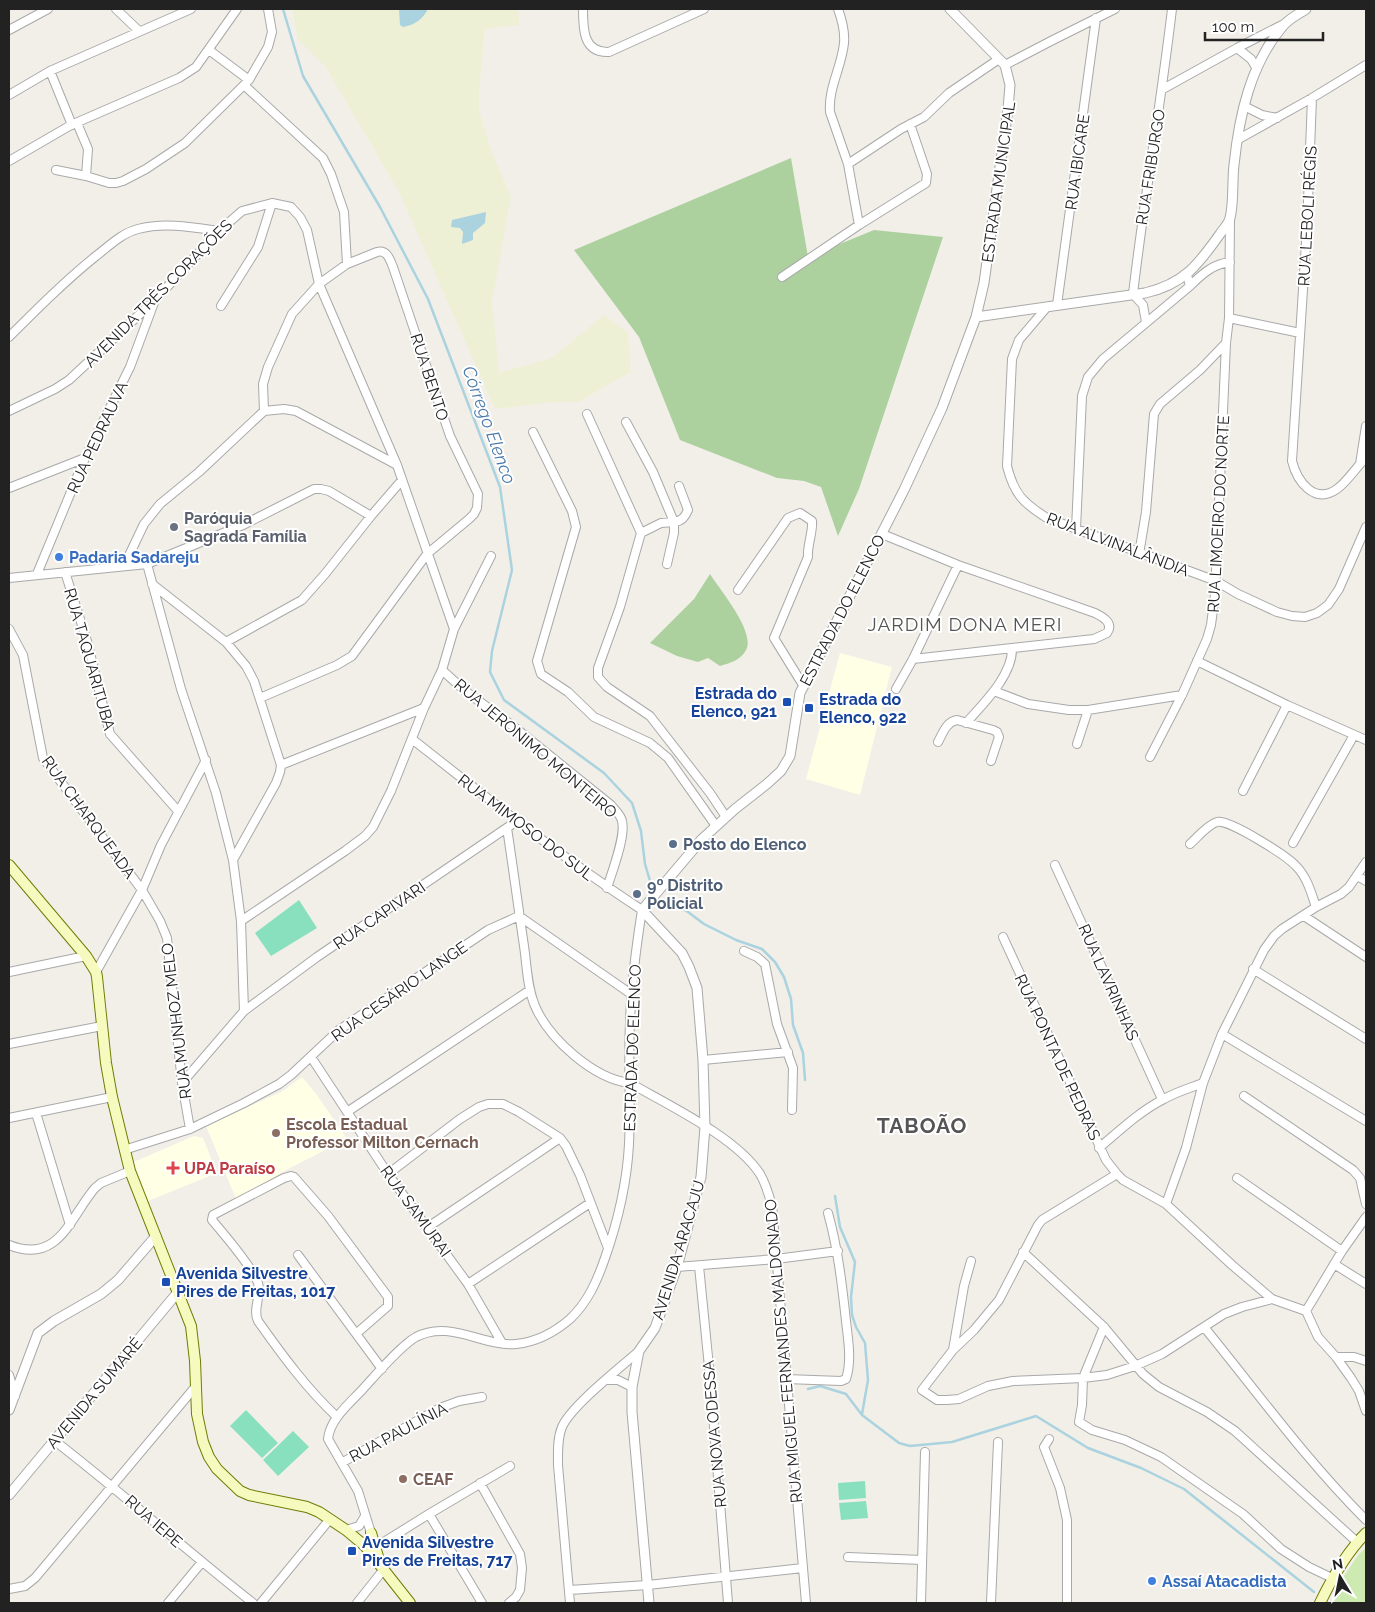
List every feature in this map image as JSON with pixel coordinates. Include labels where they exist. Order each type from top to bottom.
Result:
[{"type":"main road","points":[[9,865],[86,956],[96,972],[100,994],[106,1063],[124,1150],[130,1171],[191,1326],[194,1343],[197,1414],[203,1442],[209,1457],[226,1479],[240,1491],[249,1496],[307,1507],[330,1519],[370,1547],[410,1603]]},
{"type":"main road","points":[[370,1547],[371,1533]]},
{"type":"main road","points":[[1320,1603],[1326,1598],[1332,1578],[1362,1542],[1366,1533]]},
{"type":"street","points":[[9,30],[48,9]]},
{"type":"street","points":[[116,9],[139,32]]},
{"type":"street","points":[[9,95],[50,71],[191,9]]},
{"type":"street","points":[[9,161],[75,124],[179,78],[196,68],[237,9]]},
{"type":"street","points":[[56,170],[116,183],[146,169],[185,143],[247,83],[268,47],[272,32],[268,9]]},
{"type":"street","points":[[583,9],[583,27],[586,38],[591,48],[602,52],[609,52],[704,9]]},
{"type":"street","points":[[838,9],[843,29],[844,44],[829,105],[848,164],[859,225]]},
{"type":"street","points":[[950,9],[1002,62]]},
{"type":"street","points":[[848,164],[924,117],[949,94],[1002,62],[1116,9]]},
{"type":"street","name":"RUA FRIBURGO","points":[[1133,294],[1150,164],[1163,89],[1172,9]]},
{"type":"street","points":[[1163,89],[1283,25],[1306,9]]},
{"type":"street","name":"RUA IBICARE","points":[[1057,305],[1096,18]]},
{"type":"street","points":[[1283,25],[1257,69],[1244,106],[1237,140],[1230,220],[1229,318],[1300,333]]},
{"type":"street","points":[[1237,48],[1251,59],[1257,69]]},
{"type":"street","points":[[209,50],[247,83],[323,158],[331,174],[344,212],[347,264]]},
{"type":"street","name":"ESTRADA MUNICIPAL","points":[[976,317],[984,283],[1008,109],[1010,85],[1002,62]]},
{"type":"street","points":[[1237,140],[1366,65]]},
{"type":"street","points":[[50,71],[88,149],[86,176]]},
{"type":"street","name":"RUA LEBOLI RÉGIS","points":[[1312,98],[1307,227],[1292,461],[1295,471],[1306,488],[1316,493],[1325,493],[1335,490],[1366,458]]},
{"type":"street","points":[[1244,106],[1262,115],[1277,118]]},
{"type":"street","points":[[782,276],[926,183],[927,174],[910,124]]},
{"type":"street","points":[[221,306],[258,247],[272,203],[291,207],[300,217],[307,230],[319,284],[397,464],[454,629]]},
{"type":"street","name":"AVENIDA TRÊS CORAÇÕES","points":[[9,411],[55,389],[69,380],[155,300],[219,231],[242,211],[272,203]]},
{"type":"street","points":[[976,317],[1158,290],[1187,275],[1203,258],[1230,220]]},
{"type":"street","points":[[9,337],[72,275],[127,233],[150,227],[173,226],[219,231]]},
{"type":"street","name":"RUA BENTO","points":[[264,411],[263,384],[268,367],[292,314],[319,284],[347,264],[381,250],[385,252],[397,276],[450,436],[478,494],[477,508],[469,519],[427,554]]},
{"type":"street","points":[[1076,529],[1081,408],[1084,386],[1088,377],[1103,359],[1207,270],[1230,262]]},
{"type":"street","points":[[1187,275],[1190,286]]},
{"type":"street","points":[[1133,294],[1143,305],[1146,322]]},
{"type":"street","name":"RUA PEDRAUVA","points":[[37,574],[86,458],[130,367],[155,300]]},
{"type":"street","name":"RUA ALVINALÂNDIA","points":[[1047,307],[1019,340],[1012,358],[1007,466],[1011,482],[1019,497],[1030,508],[1046,518],[1216,581],[1258,604],[1292,616],[1305,617],[1318,613],[1328,605],[1339,589],[1366,527]]},
{"type":"street","name":"ESTRADA DO ELENCO","points":[[371,1533],[364,1516],[358,1490],[328,1438],[331,1427],[337,1417],[411,1341],[427,1334],[451,1332],[502,1343],[515,1344],[534,1341],[569,1319],[584,1304],[596,1282],[608,1248],[624,1190],[629,1144],[631,994],[642,910],[702,839],[726,816],[768,783],[781,770],[790,756],[797,707],[803,685],[882,534],[942,408],[976,317]]},
{"type":"street","name":"RUA LIMOEIRO DO NORTE","points":[[1150,757],[1182,695],[1211,625],[1216,581],[1226,343],[1229,318]]},
{"type":"street","points":[[1139,554],[1146,512],[1154,414],[1160,404],[1200,370],[1226,343]]},
{"type":"street","points":[[124,566],[151,513],[199,472],[264,411],[284,409],[296,411],[397,464]]},
{"type":"street","points":[[587,414],[641,533],[620,607],[598,668],[598,677],[607,687],[650,716],[710,792],[726,816]]},
{"type":"street","points":[[626,422],[653,472],[674,522],[674,533],[667,564]]},
{"type":"street","points":[[1360,464],[1366,426]]},
{"type":"street","points":[[533,432],[572,510],[576,528],[537,661],[539,670],[545,677],[568,692],[594,717],[650,743],[668,758],[716,826]]},
{"type":"street","points":[[9,488],[86,458]]},
{"type":"street","points":[[226,642],[302,600],[402,480]]},
{"type":"street","points":[[641,533],[661,523],[680,521],[685,517],[688,510],[679,486]]},
{"type":"street","points":[[9,578],[147,564],[243,525],[314,490],[322,489],[329,491],[371,516]]},
{"type":"street","points":[[738,590],[788,518],[800,514],[812,521],[813,530],[808,557],[774,638],[803,685]]},
{"type":"street","points":[[882,534],[958,566],[1095,613],[1109,623],[1109,629],[1094,639],[914,658]]},
{"type":"street","points":[[260,698],[352,656],[427,554]]},
{"type":"street","points":[[241,920],[365,836],[373,827],[442,670],[454,629],[491,556]]},
{"type":"street","points":[[147,564],[181,689],[206,760],[234,860],[241,920],[244,1010]]},
{"type":"street","points":[[896,689],[914,658],[958,566]]},
{"type":"street","name":"RUA TAQUARITUBA","points":[[65,572],[88,641],[110,734],[178,811]]},
{"type":"street","points":[[152,584],[226,642],[246,666],[254,681],[281,765],[276,783],[234,860]]},
{"type":"street","name":"RUA CHARQUEADA","points":[[9,628],[22,655],[43,758],[142,890]]},
{"type":"street","points":[[966,723],[994,691],[1011,659],[1012,648]]},
{"type":"street","points":[[1197,661],[1287,705],[1366,740]]},
{"type":"street","name":"RUA JERONIMO MONTEIRO","points":[[442,670],[464,690],[518,730],[611,805],[617,812],[622,819],[622,832],[607,888]]},
{"type":"street","points":[[994,691],[1028,704],[1051,709],[1088,710],[1182,695]]},
{"type":"street","points":[[1243,791],[1287,705]]},
{"type":"street","points":[[281,765],[424,708]]},
{"type":"street","points":[[1077,744],[1088,710]]},
{"type":"street","points":[[938,742],[950,723],[957,720],[993,730],[998,734],[999,740],[991,761]]},
{"type":"street","points":[[1293,842],[1354,736]]},
{"type":"street","name":"RUA MIMOSO DO SUL","points":[[412,739],[516,821],[607,888],[642,910]]},
{"type":"street","points":[[96,972],[142,890],[178,811],[206,760]]},
{"type":"street","name":"RUA CAPIVARI","points":[[182,1083],[244,1010],[317,957],[516,821]]},
{"type":"street","points":[[1190,844],[1218,822],[1227,823],[1249,834],[1295,864],[1304,876],[1316,907]]},
{"type":"street","name":"RUA MIGUEL FERNANDES MALDONADO","points":[[507,828],[530,990],[542,1019],[555,1036],[578,1058],[611,1079],[630,1083],[705,1127],[742,1152],[760,1175],[768,1193],[772,1206],[806,1603]]},
{"type":"street","points":[[1166,1204],[1186,1148],[1204,1083],[1222,1034],[1253,970],[1274,936],[1316,907],[1341,894],[1357,876],[1366,862]]},
{"type":"street","name":"RUA LAVRINHAS","points":[[1055,865],[1162,1099]]},
{"type":"street","points":[[1357,876],[1366,881]]},
{"type":"street","name":"RUA MUNHOZ MELO","points":[[142,890],[160,921],[167,938],[182,1083],[190,1129]]},
{"type":"street","name":"AVENIDA ARACAJU","points":[[642,910],[682,953],[690,967],[697,988],[703,1060],[705,1127],[701,1177],[677,1267],[655,1328],[639,1351],[632,1387],[633,1422],[649,1603]]},
{"type":"street","points":[[519,916],[631,994]]},
{"type":"street","name":"RUA CESÁRIO LANGE","points":[[124,1150],[190,1129],[279,1084],[339,1030],[488,930],[519,916]]},
{"type":"street","points":[[1304,916],[1366,956]]},
{"type":"street","name":"RUA PONTA DE PEDRAS","points":[[1003,938],[1099,1148],[1117,1174]]},
{"type":"street","points":[[744,951],[757,957],[765,964],[777,1024],[788,1052],[794,1077],[792,1110]]},
{"type":"street","points":[[10,970],[86,956]]},
{"type":"street","points":[[1253,970],[1366,1039]]},
{"type":"street","points":[[347,1112],[530,990]]},
{"type":"street","points":[[9,1044],[102,1026]]},
{"type":"street","points":[[1222,1034],[1366,1121]]},
{"type":"street","points":[[703,1060],[788,1052]]},
{"type":"street","name":"RUA SAMURAI","points":[[310,1057],[388,1174],[468,1284],[502,1343]]},
{"type":"street","points":[[1099,1148],[1162,1099],[1204,1083]]},
{"type":"street","points":[[1244,1096],[1353,1170],[1360,1178],[1366,1204]]},
{"type":"street","points":[[9,1118],[112,1097]]},
{"type":"street","points":[[388,1174],[460,1119],[479,1107],[488,1104],[503,1104],[560,1138],[572,1157],[608,1248]]},
{"type":"street","points":[[36,1113],[70,1225]]},
{"type":"street","points":[[428,1227],[560,1138]]},
{"type":"street","points":[[9,1244],[19,1249],[32,1250],[55,1242],[66,1232],[95,1188],[101,1183],[130,1171]]},
{"type":"street","points":[[1272,1299],[1233,1310],[1162,1354],[1135,1366],[1107,1374],[1083,1378],[1013,1381],[988,1386],[958,1399],[947,1400],[937,1400],[922,1390],[953,1350],[974,1330],[999,1300],[1023,1252],[1042,1220],[1117,1174],[1166,1204],[1232,1266],[1272,1299],[1306,1311]]},
{"type":"street","points":[[337,1417],[297,1374],[258,1321],[255,1312],[259,1289],[256,1278],[212,1220],[215,1214],[284,1178],[294,1177],[328,1216],[388,1297],[388,1306],[357,1333]]},
{"type":"street","points":[[1237,1178],[1342,1251]]},
{"type":"street","points":[[468,1284],[590,1203]]},
{"type":"street","points":[[786,1379],[838,1381],[846,1379],[848,1340],[838,1251],[828,1213]]},
{"type":"street","points":[[1306,1311],[1342,1251],[1366,1217]]},
{"type":"street","points":[[9,1410],[38,1333],[54,1321],[101,1294],[118,1280],[156,1236]]},
{"type":"street","points":[[677,1267],[776,1259],[838,1251]]},
{"type":"street","points":[[1023,1252],[1104,1327],[1135,1366],[1159,1387],[1207,1412],[1235,1431],[1362,1542]]},
{"type":"street","points":[[298,1255],[382,1369]]},
{"type":"street","points":[[953,1350],[970,1261]]},
{"type":"street","points":[[1334,1264],[1366,1284]]},
{"type":"street","name":"RUA NOVA ODESSA","points":[[699,1266],[728,1603]]},
{"type":"street","name":"AVENIDA SUMARÉ","points":[[9,1495],[178,1292]]},
{"type":"street","points":[[1306,1311],[1312,1328],[1336,1357],[1359,1392],[1366,1411]]},
{"type":"street","points":[[1104,1327],[1083,1378],[1079,1422],[1092,1430],[1125,1440],[1161,1457],[1243,1514],[1281,1549],[1309,1568],[1332,1578]]},
{"type":"street","points":[[1204,1327],[1308,1457],[1366,1520]]},
{"type":"street","points":[[570,1603],[558,1465],[558,1444],[561,1429],[566,1418],[639,1351]]},
{"type":"street","points":[[1336,1357],[1354,1357],[1366,1361]]},
{"type":"street","points":[[9,1375],[15,1396]]},
{"type":"street","points":[[606,1380],[618,1380],[632,1387]]},
{"type":"street","points":[[9,1589],[25,1586],[35,1578],[196,1386]]},
{"type":"street","name":"RUA PAULÍNIA","points":[[342,1462],[440,1408],[459,1401],[482,1397]]},
{"type":"street","points":[[1049,1439],[1044,1447],[1060,1488],[1067,1520],[1067,1603]]},
{"type":"street","name":"RUA IEPE","points":[[55,1441],[113,1486],[253,1603]]},
{"type":"street","points":[[992,1603],[998,1442]]},
{"type":"street","points":[[921,1603],[925,1452]]},
{"type":"street","points":[[370,1547],[510,1466]]},
{"type":"street","points":[[480,1483],[520,1554],[522,1568],[520,1590],[509,1603]]},
{"type":"street","points":[[428,1514],[482,1603]]},
{"type":"street","points":[[346,1530],[359,1526],[364,1516]]},
{"type":"street","points":[[261,1603],[330,1519]]},
{"type":"street","points":[[848,1557],[922,1560]]},
{"type":"street","points":[[168,1603],[202,1562]]},
{"type":"street","points":[[357,1603],[382,1566]]},
{"type":"street","points":[[569,1590],[648,1585],[803,1568]]},
{"type":"shaded area","points":[[292,9],[518,9],[519,25],[485,29],[479,93],[479,111],[491,150],[511,197],[492,302],[499,373],[552,358],[604,315],[628,333],[631,372],[578,402],[553,402],[495,409],[399,192],[325,66],[298,39]]},
{"type":"shaded area","points":[[840,653],[892,667],[860,795],[806,779]]},
{"type":"shaded area","name":"Escola Estadual Professor Milton Cernach","points":[[302,1077],[317,1095],[347,1139],[288,1169],[236,1199],[206,1126],[281,1092]]},
{"type":"shaded area","name":"UPA Paraíso","points":[[194,1136],[203,1138],[217,1173],[148,1201],[129,1164]]},
{"type":"green space","points":[[791,158],[808,257],[874,230],[943,237],[859,489],[838,536],[821,487],[804,481],[777,478],[680,440],[639,337],[574,250]]},
{"type":"green space","points":[[710,574],[736,611],[742,622],[748,642],[746,650],[741,656],[735,661],[720,666],[708,658],[698,662],[677,656],[650,643],[694,599]]},
{"type":"green space","points":[[299,900],[317,928],[271,956],[255,933]]},
{"type":"green space","points":[[246,1410],[278,1443],[262,1458],[230,1426]]},
{"type":"green space","points":[[293,1431],[309,1447],[278,1476],[263,1460]]},
{"type":"green space","points":[[865,1481],[866,1498],[839,1500],[838,1483]]},
{"type":"green space","points":[[866,1501],[868,1518],[841,1520],[839,1503]]},
{"type":"green space","points":[[1366,1548],[1366,1603],[1335,1603],[1333,1592],[1359,1554]]},
{"type":"water","points":[[399,9],[428,9],[418,21],[403,27],[400,25]]},
{"type":"water","points":[[486,212],[485,223],[473,233],[473,240],[462,244],[463,232],[460,228],[451,227],[452,220]]},
{"type":"waterway","name":"Córrego Elenco","points":[[283,9],[303,76],[380,207],[428,299],[500,487],[512,570],[492,651],[490,672],[504,700],[604,773],[632,803],[641,831],[645,864],[650,881]]},
{"type":"waterway","points":[[668,901],[704,924],[736,940],[762,949],[775,962],[784,977],[791,999],[793,1025],[803,1053],[805,1080]]},
{"type":"waterway","points":[[835,1196],[840,1227],[855,1262],[851,1297],[852,1315],[865,1343],[868,1380],[862,1414]]},
{"type":"waterway","points":[[808,1389],[820,1386],[846,1394],[862,1415],[899,1443],[910,1446],[952,1442],[1036,1416],[1088,1448],[1141,1468],[1184,1489],[1314,1592]]},
{"type":"place","name":"Paróquia Sagrada Família","points":[[174,527]]},
{"type":"place","name":"Padaria Sadareju","points":[[59,557]]},
{"type":"place","name":"Estrada do Elenco, 921","points":[[787,702]]},
{"type":"place","name":"Estrada do Elenco, 922","points":[[809,708]]},
{"type":"place","name":"Posto do Elenco","points":[[673,844]]},
{"type":"place","name":"9º Distrito Policial","points":[[637,894]]},
{"type":"place","name":"Escola Estadual Professor Milton Cernach","points":[[276,1133]]},
{"type":"place","name":"UPA Paraíso","points":[[173,1168]]},
{"type":"place","name":"Avenida Silvestre Pires de Freitas, 1017","points":[[166,1282]]},
{"type":"place","name":"CEAF","points":[[403,1479]]},
{"type":"place","name":"Avenida Silvestre Pires de Freitas, 717","points":[[352,1551]]},
{"type":"place","name":"Assaí Atacadista","points":[[1152,1581]]},
{"type":"district","name":"JARDIM DONA MERI","points":[[965,624]]},
{"type":"district","name":"TABOÃO","points":[[922,1126]]}]
